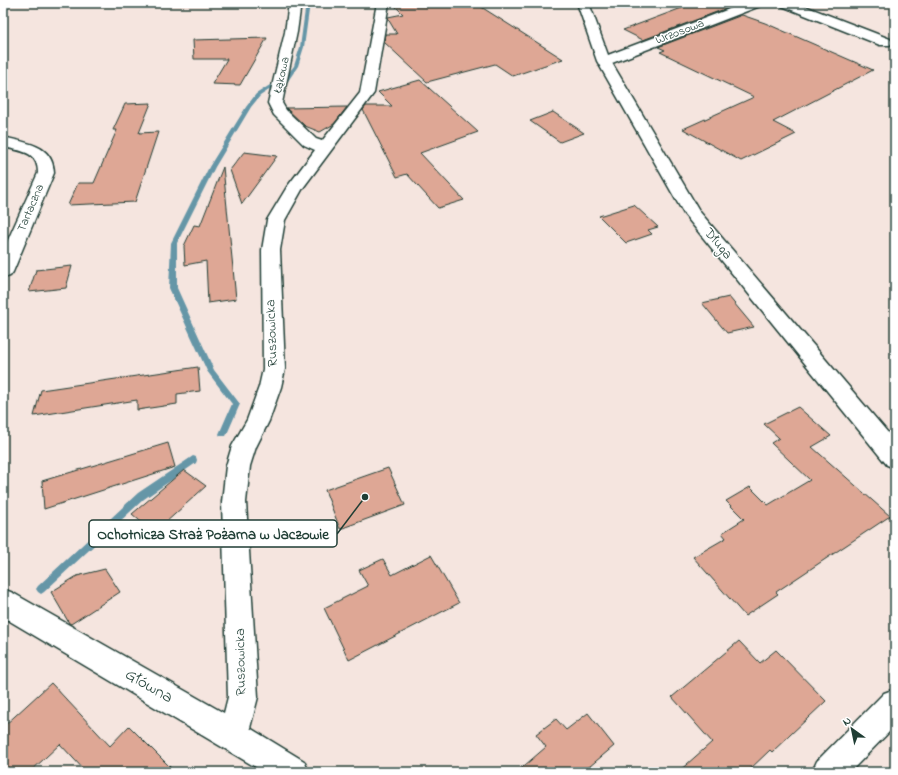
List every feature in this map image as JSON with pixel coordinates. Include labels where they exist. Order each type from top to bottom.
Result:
[{"type":"street","name":"Łąkowa","points":[[295,3],[292,32],[275,103],[280,112],[310,142],[324,148]]},
{"type":"street","name":"Ruszowicka","points":[[233,735],[243,697],[234,502],[238,466],[244,446],[258,421],[270,387],[274,368],[270,297],[272,250],[276,220],[295,187],[324,148],[368,94],[377,30],[383,3]]},
{"type":"street","name":"Długa","points":[[583,3],[604,61],[693,214],[895,458]]},
{"type":"street","name":"Wrzosowa","points":[[604,61],[756,3]]},
{"type":"street","points":[[786,3],[886,42]]},
{"type":"street","name":"Tartaczna","points":[[3,142],[36,151],[43,156],[47,164],[46,173],[3,272]]},
{"type":"street","name":"Główna","points":[[3,602],[233,735],[293,772]]},
{"type":"street","points":[[828,772],[895,704]]},
{"type":"building","points":[[392,3],[475,3],[563,59],[513,76],[495,64],[427,82],[384,42],[385,34],[397,34],[388,17],[403,14]]},
{"type":"building","points":[[695,3],[714,3],[727,8],[643,40],[623,30]]},
{"type":"building","points":[[742,15],[765,23],[873,70],[773,122],[796,134],[741,161],[683,129],[754,97],[660,52],[665,50],[658,47]]},
{"type":"building","points":[[267,38],[240,85],[212,84],[227,59],[194,59],[193,40]]},
{"type":"building","points":[[420,80],[478,132],[420,153],[464,200],[438,208],[407,174],[397,177],[363,110],[366,106],[392,106],[378,92]]},
{"type":"building","points":[[151,103],[139,133],[158,132],[135,202],[68,205],[78,183],[94,183],[117,130],[113,130],[125,104]]},
{"type":"building","points":[[347,107],[334,124],[320,132],[305,126],[286,108]]},
{"type":"building","points":[[553,112],[584,133],[560,142],[530,121]]},
{"type":"building","points":[[244,152],[277,156],[242,204],[230,170]]},
{"type":"building","points":[[223,167],[236,299],[208,303],[206,261],[185,265],[184,246],[194,225],[200,226]]},
{"type":"building","points":[[634,205],[658,227],[648,230],[652,234],[626,243],[599,216]]},
{"type":"building","points":[[72,266],[66,288],[29,292],[36,270]]},
{"type":"building","points":[[729,297],[754,327],[727,333],[702,303]]},
{"type":"building","points":[[198,367],[200,391],[177,394],[177,404],[137,410],[137,400],[34,416],[41,390]]},
{"type":"building","points":[[798,407],[831,436],[812,447],[890,516],[776,592],[778,594],[745,616],[693,557],[726,538],[722,533],[744,519],[726,501],[750,487],[768,505],[810,480],[771,443],[779,438],[764,424]]},
{"type":"building","points":[[168,443],[175,467],[44,509],[42,481]]},
{"type":"building","points":[[388,468],[405,505],[340,529],[325,490]]},
{"type":"building","points":[[184,470],[206,486],[154,533],[132,514]]},
{"type":"building","points":[[431,555],[459,603],[349,660],[324,608],[368,586],[359,570],[383,559],[392,575]]},
{"type":"building","points":[[105,569],[120,592],[71,624],[69,623],[51,592],[77,576]]},
{"type":"building","points":[[739,641],[760,663],[776,650],[826,701],[772,752],[770,750],[747,772],[678,772],[712,742],[672,697]]},
{"type":"building","points":[[51,683],[110,746],[129,726],[175,772],[86,772],[60,744],[30,772],[3,772],[3,727]]},
{"type":"building","points":[[588,713],[614,746],[583,772],[517,772],[546,747],[536,734],[556,719],[566,730]]},
{"type":"waterway","points":[[286,80],[296,66],[302,47],[308,3]]},
{"type":"waterway","points":[[223,434],[236,404],[211,371],[173,288],[174,243],[212,167],[249,107],[258,95],[272,86]]},
{"type":"waterway","points":[[41,589],[141,496],[193,460]]},
{"type":"place","name":"Ochotnicza Straż Pożarna w Jaczowie","points":[[365,497]]}]
